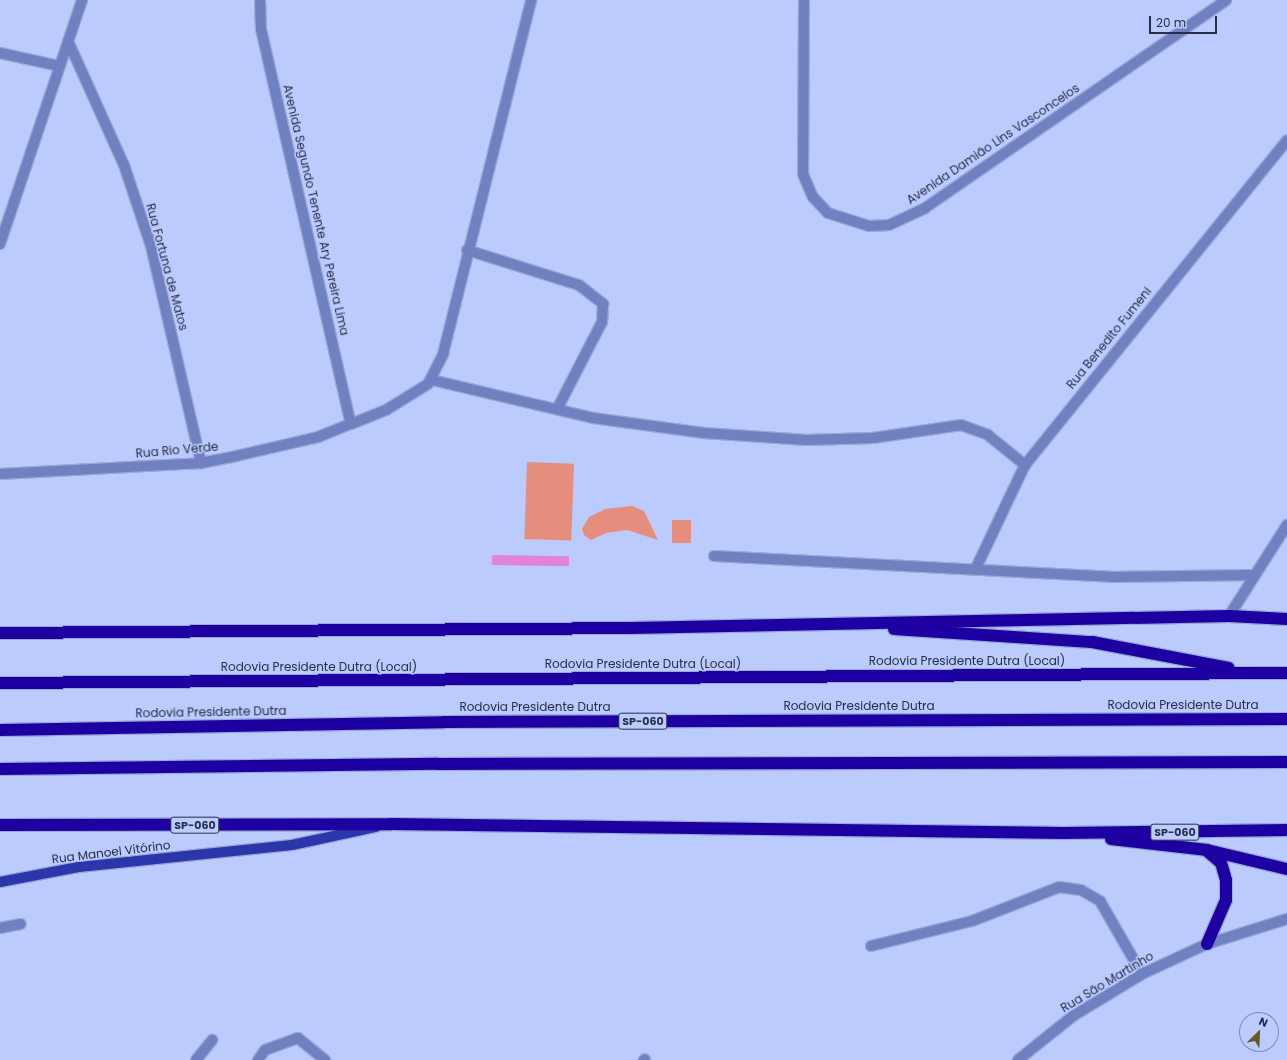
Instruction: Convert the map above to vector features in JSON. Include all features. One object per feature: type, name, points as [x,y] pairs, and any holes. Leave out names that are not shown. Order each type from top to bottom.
[{"type":"highway","points":[[0,633],[1229,616],[1287,619]]},
{"type":"highway","points":[[807,623],[1092,642],[1255,673]]},
{"type":"highway","name":"Rodovia Presidente Dutra (Local)","points":[[0,683],[1287,673]]},
{"type":"highway","name":"Rodovia Presidente Dutra","points":[[0,730],[444,722],[1287,719]]},
{"type":"highway","points":[[0,770],[446,764],[1287,762]]},
{"type":"highway","name":"SP-060","points":[[0,826],[391,824],[1064,833],[1287,830]]},
{"type":"highway","points":[[1064,833],[1207,850],[1287,869]]},
{"type":"highway","points":[[1207,850],[1221,863],[1226,880],[1226,900],[1207,944]]},
{"type":"main road","name":"Rua Manoel Vitórino","points":[[0,882],[79,867],[292,845],[391,824]]},
{"type":"street","points":[[0,244],[82,0]]},
{"type":"street","name":"Avenida Segundo Tenente Ary Pereira Lima","points":[[260,0],[261,30],[351,424]]},
{"type":"street","points":[[531,0],[467,250],[443,354],[432,380],[556,409],[704,433],[807,440],[873,438],[961,425],[988,435],[1025,465]]},
{"type":"street","name":"Avenida Damião Lins Vasconcelos","points":[[804,0],[803,174],[812,197],[828,213],[869,226],[889,226],[925,208],[1226,0]]},
{"type":"street","name":"Rua Fortuna de Matos","points":[[68,41],[124,165],[151,246],[201,463]]},
{"type":"street","points":[[0,53],[59,66]]},
{"type":"street","name":"Rua Benedito Fumeni","points":[[976,568],[1025,465],[1287,140]]},
{"type":"street","points":[[467,250],[579,285],[603,304],[602,322],[556,409]]},
{"type":"street","name":"Rua Rio Verde","points":[[0,474],[201,463],[318,437],[386,410],[432,380]]},
{"type":"street","points":[[1229,616],[1287,525]]},
{"type":"street","points":[[714,556],[874,567],[976,568],[1110,577],[1254,575]]},
{"type":"street","points":[[871,946],[972,921],[1059,887],[1081,890],[1100,900],[1142,974]]},
{"type":"street","name":"Rua São Martinho","points":[[1018,1060],[1073,1016],[1142,974],[1207,944],[1287,919]]},
{"type":"street","points":[[0,928],[21,924]]},
{"type":"street","points":[[258,1060],[265,1050],[298,1038],[325,1060]]},
{"type":"street","points":[[196,1060],[212,1040]]},
{"type":"shaded area","points":[[527,462],[574,464],[571,541],[524,539]]},
{"type":"shaded area","points":[[632,506],[644,511],[658,540],[627,530],[606,533],[591,540],[584,535],[582,529],[589,517],[605,509]]},
{"type":"shaded area","points":[[672,520],[691,520],[691,543],[672,543]]},
{"type":"building","points":[[492,555],[569,556],[569,566],[492,565]]}]
